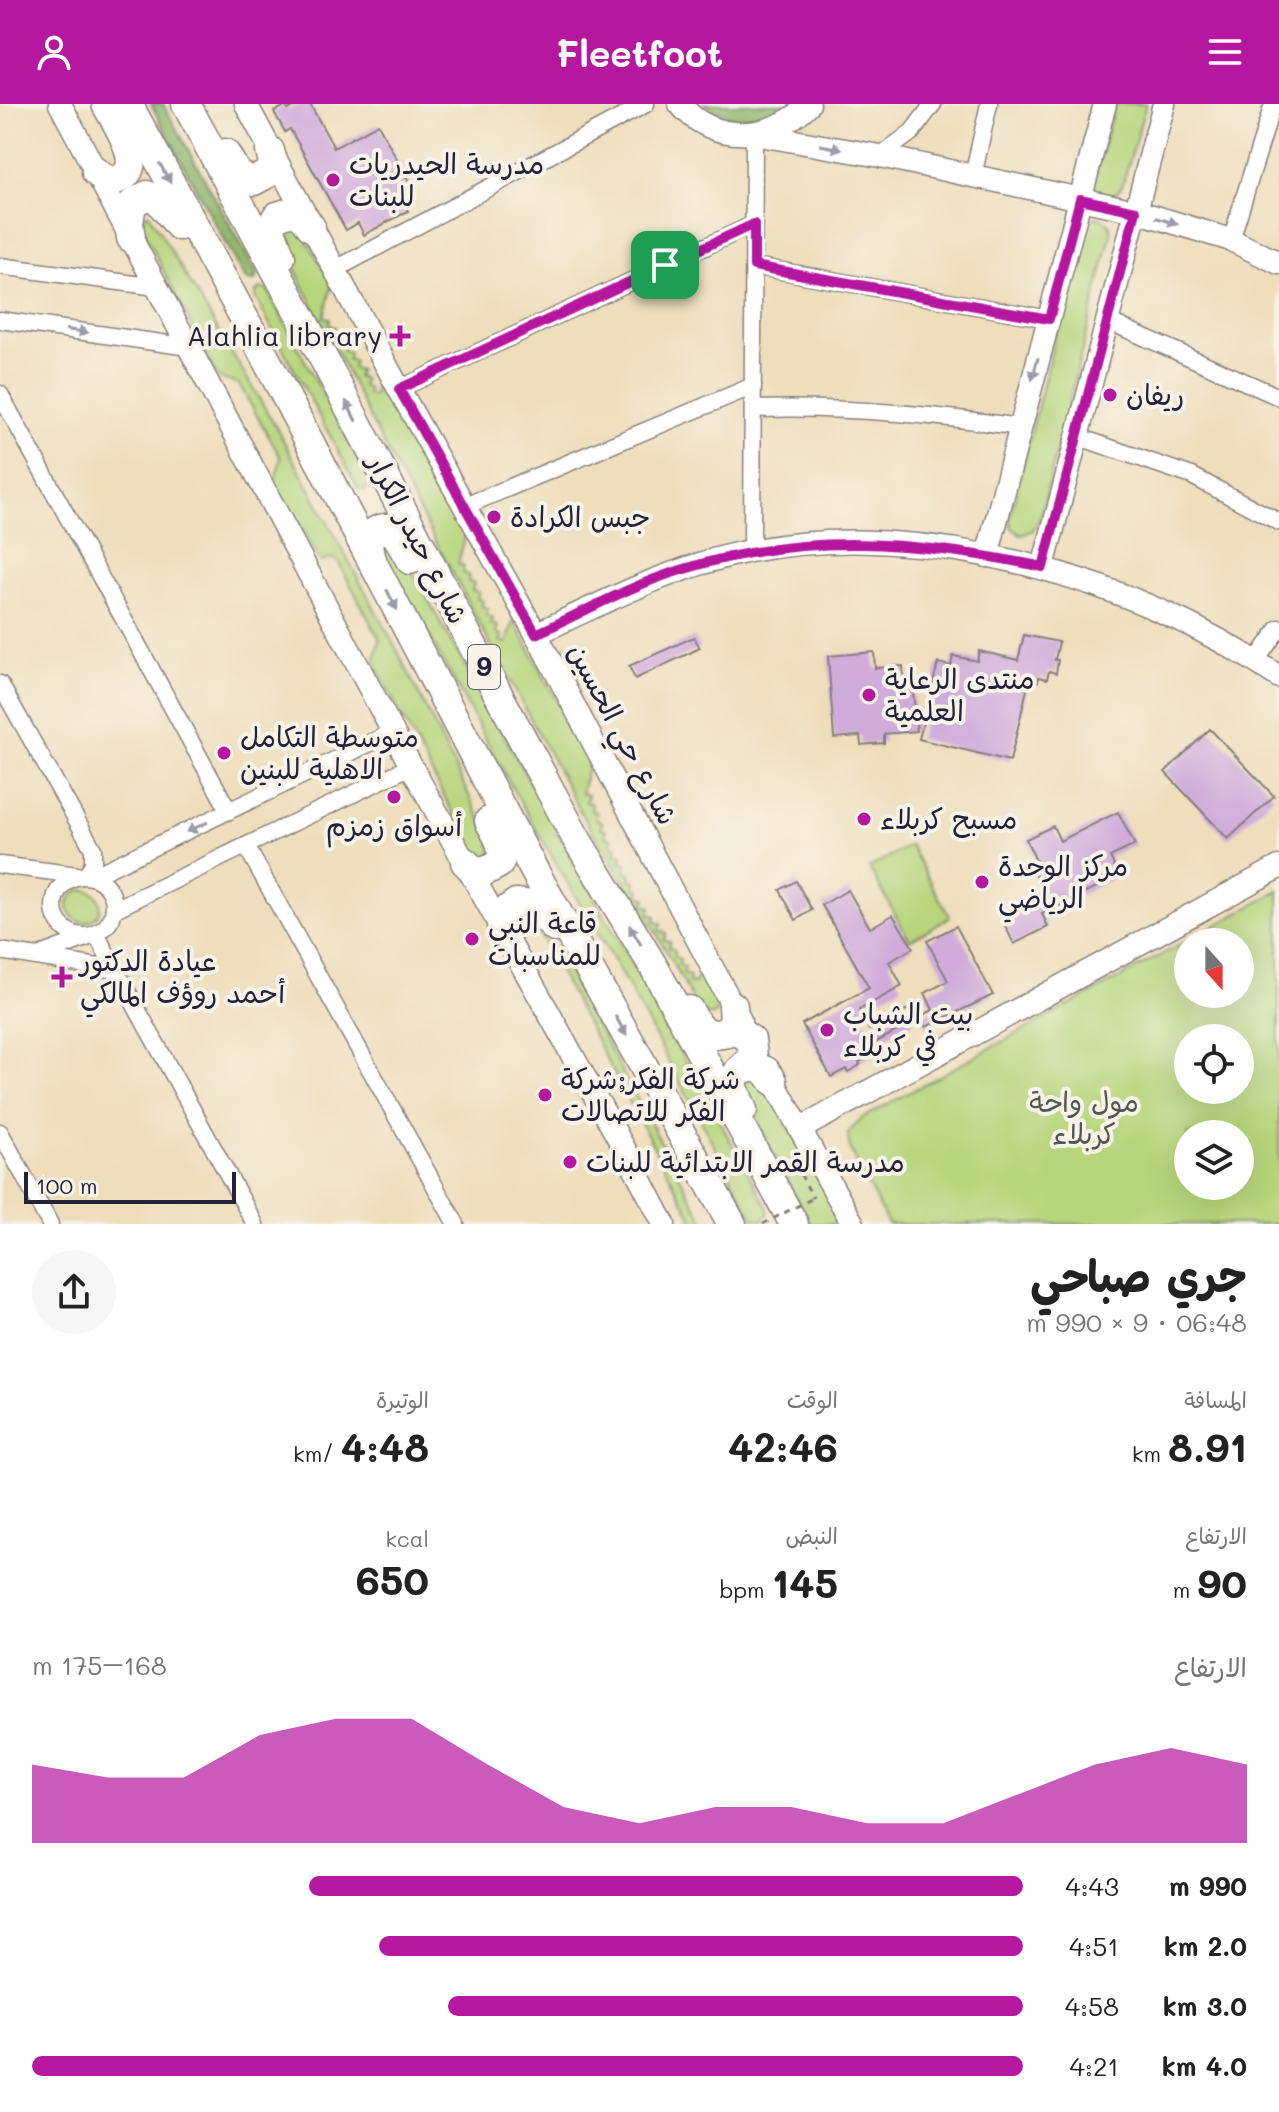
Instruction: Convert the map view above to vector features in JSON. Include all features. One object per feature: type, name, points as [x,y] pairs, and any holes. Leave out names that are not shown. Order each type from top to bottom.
[{"type":"highway","points":[[106,104],[130,151],[130,170],[114,189]]},
{"type":"highway","name":"شارع حيدر الكرار","points":[[128,104],[372,559],[447,709],[732,1224]]},
{"type":"highway","points":[[188,107],[212,135],[238,175],[248,180],[276,176],[289,186],[291,202],[271,224],[271,234],[320,334],[328,367]]},
{"type":"highway","name":"شارع حيدر الكرار","points":[[188,107],[496,690],[576,838],[655,969],[784,1216]]},
{"type":"highway","points":[[260,179],[271,168],[270,151]]},
{"type":"highway","points":[[114,189],[129,217],[131,238]]},
{"type":"highway","points":[[114,189],[151,195],[183,231],[210,254]]},
{"type":"highway","points":[[281,213],[299,213],[311,227]]},
{"type":"highway","points":[[255,338],[298,395],[360,505],[377,504],[384,496],[378,464]]},
{"type":"highway","points":[[372,559],[368,548],[370,536],[380,529],[392,531],[465,658],[496,690]]},
{"type":"highway","points":[[447,709],[456,753],[502,846],[502,859],[483,880],[484,896],[496,906],[525,902],[537,907],[584,961]]},
{"type":"highway","points":[[465,862],[479,872],[495,868]]},
{"type":"highway","points":[[506,937],[501,920],[511,905]]},
{"type":"highway","points":[[655,969],[675,988],[700,1029],[710,1035],[738,1031],[751,1040],[753,1056],[733,1078],[733,1088],[776,1169],[784,1216]]},
{"type":"highway","points":[[722,1034],[734,1022],[733,1006]]},
{"type":"highway","points":[[743,1067],[762,1068],[773,1081]]},
{"type":"highway","points":[[649,1078],[697,1138],[748,1224]]},
{"type":"street","points":[[60,104],[114,189]]},
{"type":"street","points":[[336,269],[646,104]]},
{"type":"street","points":[[680,104],[706,125],[729,133],[754,134],[880,156],[1136,211],[1231,240],[1279,263]]},
{"type":"street","points":[[754,134],[777,128],[798,116],[809,104]]},
{"type":"street","points":[[880,156],[912,132],[933,104]]},
{"type":"street","points":[[973,176],[989,104]]},
{"type":"street","points":[[987,556],[1105,104]]},
{"type":"street","points":[[1043,567],[1164,104]]},
{"type":"street","points":[[1231,240],[1273,104]]},
{"type":"street","name":"شارع حي الحسين","points":[[249,105],[311,227],[536,634],[773,1081],[853,1224]]},
{"type":"street","points":[[752,551],[754,134]]},
{"type":"street","points":[[399,389],[754,224]]},
{"type":"street","points":[[131,238],[411,766],[664,1224]]},
{"type":"street","points":[[0,266],[157,287]]},
{"type":"street","points":[[754,266],[1049,319]]},
{"type":"street","points":[[0,320],[189,347]]},
{"type":"street","points":[[1108,321],[1279,397]]},
{"type":"street","points":[[465,506],[753,386]]},
{"type":"street","points":[[0,394],[229,811]]},
{"type":"street","points":[[753,409],[870,409],[1020,427]]},
{"type":"street","points":[[1076,436],[1192,476],[1279,522]]},
{"type":"street","points":[[536,634],[678,571],[752,551],[853,543],[912,545],[1043,567],[1163,609],[1279,677]]},
{"type":"street","points":[[1256,661],[1279,628]]},
{"type":"street","points":[[0,684],[93,849],[95,856],[87,876]]},
{"type":"street","points":[[94,934],[74,935],[59,924],[53,906],[65,881],[87,876],[393,732]]},
{"type":"street","points":[[115,909],[411,766]]},
{"type":"street","points":[[246,846],[456,1224]]},
{"type":"street","points":[[0,865],[87,876],[107,885],[114,900],[115,909],[108,924],[94,934],[34,957]]},
{"type":"street","points":[[800,1129],[1279,867]]},
{"type":"street","points":[[94,934],[255,1224]]},
{"type":"street","points":[[0,951],[116,970]]},
{"type":"street","points":[[0,1132],[50,1224]]},
{"type":"path","points":[[763,1224],[813,1198],[792,1158]]},
{"type":"green space","points":[[151,104],[163,104],[257,273],[255,281],[247,281],[239,269]]},
{"type":"green space","points":[[703,104],[796,104],[771,118],[750,121]]},
{"type":"green space","points":[[1115,104],[1146,104],[1121,187],[1114,194],[1099,193],[1093,183]]},
{"type":"green space","points":[[149,214],[276,427],[395,646],[490,838],[491,854],[480,858],[475,855],[374,663],[380,640],[338,561],[331,558],[321,562],[274,484],[281,458],[239,384],[218,378],[139,222]]},
{"type":"green space","points":[[1096,217],[1108,223],[1111,235],[1039,521],[1032,531],[1021,535],[1011,527],[1010,517],[1082,229]]},
{"type":"green space","points":[[291,225],[301,229],[332,285],[324,317],[330,318],[329,325],[335,327],[333,334],[340,336],[338,342],[345,344],[343,351],[349,353],[348,360],[354,361],[352,368],[359,370],[357,377],[364,379],[362,386],[368,388],[367,395],[373,396],[377,382],[387,384],[466,533],[458,564],[464,566],[463,573],[469,575],[468,582],[474,583],[472,590],[479,592],[477,599],[483,601],[482,607],[488,609],[486,616],[493,618],[491,624],[498,626],[496,633],[502,635],[501,642],[507,643],[514,620],[589,762],[581,793],[588,795],[586,802],[592,804],[591,811],[597,812],[596,819],[602,821],[601,828],[607,830],[605,836],[612,838],[611,845],[617,847],[615,854],[622,855],[620,862],[627,864],[625,871],[631,873],[630,880],[636,881],[635,888],[641,890],[640,896],[646,898],[644,905],[651,907],[649,914],[656,916],[654,922],[661,924],[659,931],[666,933],[664,940],[670,941],[669,948],[675,950],[674,957],[680,959],[679,965],[685,967],[683,974],[690,976],[689,983],[695,984],[701,961],[718,995],[720,1008],[714,1015],[704,1015],[696,1006],[658,936],[581,813],[380,438],[280,239],[286,227]]},
{"type":"green space","points":[[261,288],[267,290],[358,460],[369,482],[366,490],[358,488],[255,297]]},
{"type":"green space","points":[[384,537],[396,543],[768,1208],[768,1214],[762,1220],[753,1218],[628,986],[518,798],[384,553]]},
{"type":"green space","points":[[910,845],[950,917],[910,940],[869,868]]},
{"type":"green space","points":[[84,890],[95,895],[100,906],[95,917],[84,922],[73,917],[68,906],[73,895]]},
{"type":"green space","name":"مول واحة كربلاء","points":[[1279,891],[1279,1224],[888,1224],[850,1149],[848,1133],[862,1118],[1174,948],[1174,1008],[1254,1008],[1254,928],[1211,928]]},
{"type":"green space","points":[[536,915],[706,1224],[692,1224],[693,1219],[534,925],[527,926],[521,937],[516,924]]},
{"type":"green space","points":[[761,1076],[843,1224],[810,1224],[743,1093],[743,1082]]},
{"type":"building","points":[[310,104],[334,148],[378,124],[415,193],[402,200],[408,211],[364,235],[358,223],[346,230],[290,129],[285,132],[274,112]]},
{"type":"building","points":[[1024,635],[1059,642],[1055,660],[1058,660],[1056,673],[1049,671],[1047,679],[1039,677],[1038,682],[1029,681],[1010,761],[919,739],[938,663],[951,666],[953,656],[977,661],[979,651],[1018,660]]},
{"type":"building","points":[[694,637],[700,648],[635,679],[629,666]]},
{"type":"building","points":[[874,652],[875,668],[903,666],[904,682],[912,681],[917,731],[884,734],[884,743],[861,745],[860,736],[834,738],[828,656]]},
{"type":"building","points":[[1210,729],[1274,796],[1228,839],[1165,772]]},
{"type":"building","points":[[1118,812],[1135,845],[1110,857],[1119,876],[1042,914],[1048,927],[1014,944],[1000,916],[1045,894],[1030,864],[1036,861],[1026,839],[1053,826],[1060,841]]},
{"type":"building","points":[[796,881],[812,910],[796,920],[780,890]]},
{"type":"building","points":[[848,890],[870,928],[893,915],[913,948],[889,962],[902,986],[859,1010],[869,1030],[908,1009],[914,1022],[876,1042],[881,1051],[859,1062],[860,1065],[831,1077],[802,1024],[869,988],[822,905]]},
{"type":"building","points":[[956,926],[993,995],[926,1027],[921,1016],[933,1010],[925,993],[948,981],[927,941]]},
{"type":"place","name":"مدرسة الحيدريات للبنات","points":[[333,180]]},
{"type":"place","name":"Alahlia library","points":[[400,336]]},
{"type":"place","name":"ريفان","points":[[1110,395]]},
{"type":"place","name":"جبس الكرادة","points":[[494,517]]},
{"type":"place","name":"منتدى الرعاية العلمية","points":[[869,695]]},
{"type":"place","name":"متوسطة التكامل الاهلية للبنين","points":[[224,753]]},
{"type":"place","name":"أسواق زمزم","points":[[394,797]]},
{"type":"place","name":"مسبح كربلاء","points":[[864,819]]},
{"type":"place","name":"مركز الوحدة الرياضي","points":[[982,882]]},
{"type":"place","name":"قاعة النبي للمناسبات","points":[[472,939]]},
{"type":"place","name":"عيادة الدكتور أحمد روؤف المالكي","points":[[62,977]]},
{"type":"place","name":"بيت الشباب في كربلاء","points":[[827,1030]]},
{"type":"place","name":"شركة الفكر;شركة الفكر للاتصالات","points":[[545,1095]]},
{"type":"place","name":"مدرسة القمر الابتدائية للبنات","points":[[570,1162]]},
{"type":"route","points":[[1080,199],[1136,211],[1043,567],[912,545],[853,543],[752,551],[678,571],[536,634],[399,389],[665,265],[754,224],[754,266],[1049,319],[1080,199]]}]
